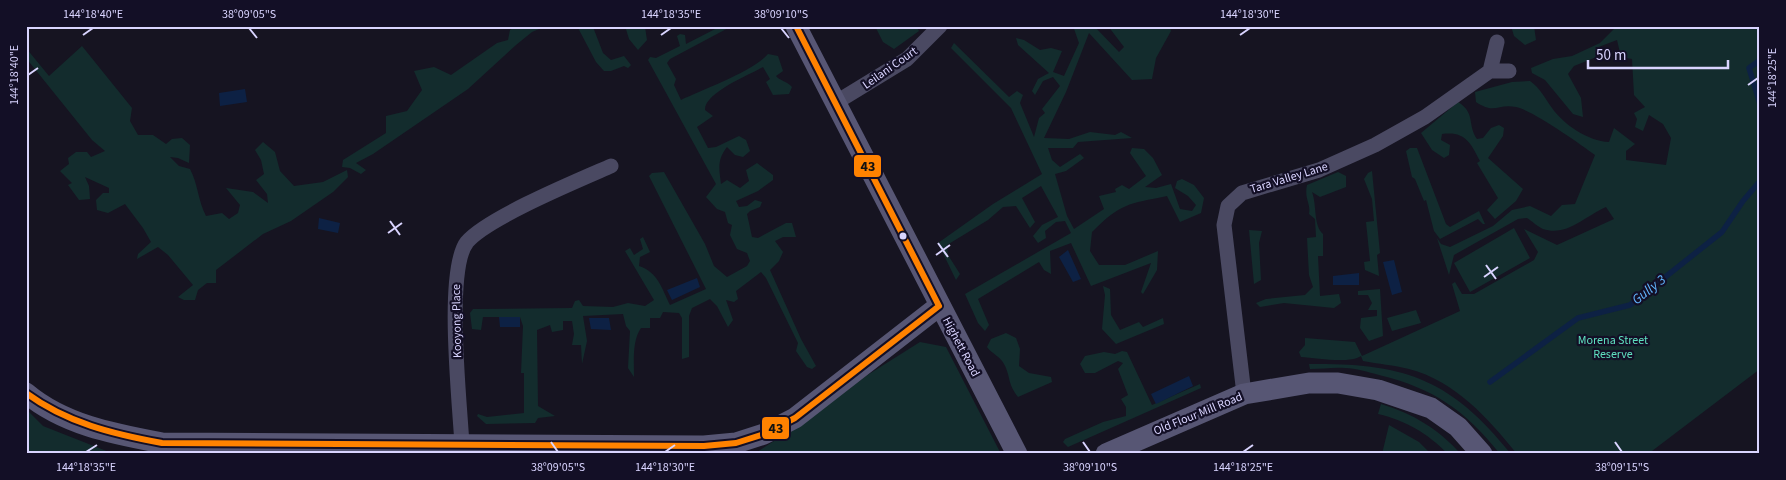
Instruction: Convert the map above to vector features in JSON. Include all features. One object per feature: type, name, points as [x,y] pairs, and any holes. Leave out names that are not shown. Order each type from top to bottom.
[{"type":"street","name":"Highett Road","points":[[796,26],[1017,454]]},
{"type":"street","name":"Leilani Court","points":[[835,103],[907,59],[940,26]]},
{"type":"street","points":[[1497,42],[1490,71],[1509,71]]},
{"type":"street","name":"Tara Valley Lane","points":[[1244,394],[1224,225],[1225,214],[1230,204],[1244,192],[1319,170],[1388,139],[1432,112],[1490,71]]},
{"type":"street","name":"Kooyong Place","points":[[462,445],[454,294],[456,275],[467,242],[491,224],[611,166]]},
{"type":"street","points":[[26,393],[41,406],[63,418],[122,436],[162,443],[704,446],[742,441],[764,434],[795,418],[939,306]]},
{"type":"street","name":"Old Flour Mill Road","points":[[1106,454],[1244,394],[1309,383],[1338,383],[1378,390],[1431,408],[1458,428],[1482,454]]},
{"type":"green space","points":[[517,26],[546,26],[532,32],[468,89],[373,154],[356,163],[366,170],[361,174],[350,168],[342,167],[343,160],[386,133],[386,116],[407,111],[422,90],[414,71],[434,67],[451,75],[497,43],[508,40],[510,30]]},
{"type":"green space","points":[[577,26],[602,26],[593,27],[603,53],[611,60],[624,56],[631,65],[628,68],[624,66],[611,71],[604,71],[596,62]]},
{"type":"green space","points":[[625,26],[645,27],[647,40],[638,50],[629,39]]},
{"type":"green space","points":[[721,26],[732,26],[670,59],[667,63],[676,79],[674,85],[681,100],[740,73],[768,54],[778,56],[783,71],[776,76],[792,87],[789,94],[773,95],[766,82],[770,79],[763,67],[728,85],[712,97],[705,110],[713,116],[697,127],[708,148],[716,147],[739,136],[746,140],[750,151],[743,157],[735,155],[727,147],[724,152],[720,164],[721,184],[727,180],[740,188],[749,181],[746,170],[757,163],[773,175],[773,180],[758,191],[736,201],[739,207],[747,206],[755,200],[762,202],[760,207],[747,214],[752,237],[758,238],[786,223],[792,223],[796,237],[783,237],[775,241],[783,252],[779,261],[770,270],[801,339],[816,366],[812,369],[807,367],[796,351],[798,343],[766,278],[761,272],[736,291],[738,299],[734,302],[726,300],[733,320],[728,327],[717,306],[710,299],[692,308],[689,316],[689,357],[682,359],[682,318],[679,313],[663,312],[660,318],[650,318],[650,328],[641,328],[636,339],[634,377],[628,368],[630,331],[626,326],[623,314],[583,316],[587,341],[582,364],[581,345],[572,345],[574,334],[572,321],[563,321],[563,330],[552,332],[550,325],[537,330],[538,406],[555,416],[538,418],[535,423],[486,424],[477,416],[478,414],[487,417],[524,413],[524,373],[521,373],[523,326],[520,317],[483,317],[481,330],[472,329],[470,313],[473,309],[572,308],[575,301],[579,300],[583,306],[613,307],[628,303],[645,306],[654,300],[625,251],[630,248],[634,255],[643,249],[640,239],[643,237],[650,252],[640,257],[639,266],[651,272],[655,277],[670,305],[706,289],[649,176],[652,173],[664,172],[705,244],[714,266],[727,277],[747,266],[750,261],[747,253],[737,249],[730,235],[732,225],[728,223],[725,212],[717,209],[706,197],[716,184],[648,60],[650,57],[656,58],[680,46],[677,36],[680,34],[685,35],[686,44]]},
{"type":"green space","points":[[875,26],[916,26],[919,31],[894,49],[883,42]]},
{"type":"green space","points":[[1073,26],[1094,26],[1119,52],[1124,47],[1108,26],[1169,26],[1171,31],[1156,58],[1152,79],[1132,80],[1089,33],[1066,92],[1044,138],[1069,139],[1090,132],[1115,135],[1121,132],[1132,138],[1078,142],[1073,148],[1048,148],[1052,160],[1060,167],[1080,154],[1084,158],[1066,171],[1055,174],[1067,216],[1074,229],[1104,209],[1099,196],[1116,192],[1115,189],[1122,185],[1129,189],[1146,176],[1130,153],[1132,148],[1144,149],[1153,158],[1162,175],[1145,187],[1156,188],[1171,184],[1180,209],[1192,211],[1196,205],[1188,196],[1175,188],[1177,181],[1182,179],[1194,185],[1204,198],[1201,213],[1180,222],[1167,196],[1126,206],[1110,215],[1092,232],[1090,251],[1099,265],[1125,265],[1158,251],[1157,270],[1143,294],[1141,292],[1151,263],[1091,286],[1071,243],[1050,251],[1051,274],[1044,270],[1039,262],[978,299],[989,325],[985,331],[978,323],[965,294],[1071,233],[1065,221],[1056,222],[1045,231],[1046,238],[1038,243],[1033,236],[1042,225],[1058,217],[1041,186],[1022,198],[1035,222],[1030,228],[1016,206],[1003,207],[988,220],[947,245],[948,255],[960,274],[956,280],[938,243],[993,204],[1042,174],[1011,108],[951,48],[954,43],[1009,97],[1017,91],[1023,95],[1020,103],[1034,137],[1039,118],[1045,113],[1042,109],[1060,86],[1053,77],[1043,81],[1035,95],[1032,91],[1038,79],[1049,73],[1018,45],[1016,38],[1024,40],[1040,50],[1051,48],[1062,51],[1053,72],[1064,76],[1079,43]]},
{"type":"green space","points":[[1511,26],[1534,26],[1536,40],[1525,45],[1514,36]]},
{"type":"green space","name":"Morena Street Reserve","points":[[1617,26],[1760,26],[1760,369],[1648,454],[1517,454],[1469,402],[1441,382],[1426,375],[1409,369],[1363,361],[1361,356],[1349,360],[1301,357],[1299,352],[1305,345],[1305,338],[1355,342],[1362,356],[1460,311],[1452,284],[1455,282],[1462,294],[1474,294],[1534,260],[1538,252],[1524,229],[1557,245],[1614,219],[1606,207],[1568,228],[1552,231],[1539,227],[1527,218],[1518,219],[1454,255],[1449,275],[1437,238],[1441,244],[1450,247],[1493,226],[1512,210],[1530,206],[1551,216],[1562,205],[1575,204],[1595,155],[1556,128],[1523,109],[1510,106],[1488,108],[1482,106],[1476,102],[1475,92],[1512,82],[1530,81],[1540,90],[1557,114],[1577,131],[1593,139],[1609,142],[1614,128],[1635,144],[1626,151],[1626,160],[1666,165],[1671,138],[1663,124],[1649,115],[1643,131],[1635,127],[1637,119],[1634,113],[1645,107],[1634,95],[1632,59],[1621,57],[1617,40],[1596,48],[1599,56],[1574,66],[1568,74],[1581,98],[1583,117],[1573,114],[1545,80],[1532,73],[1531,68],[1553,59],[1572,56],[1600,43]]},
{"type":"green space","points":[[82,46],[132,108],[130,121],[138,135],[153,135],[166,144],[172,139],[182,138],[190,145],[189,163],[170,157],[179,166],[190,169],[206,216],[222,213],[229,219],[238,213],[240,205],[226,188],[253,192],[268,203],[267,194],[256,180],[264,174],[261,160],[255,150],[263,142],[275,152],[280,171],[294,186],[323,182],[347,170],[348,177],[333,192],[291,221],[263,234],[216,270],[216,283],[207,283],[198,290],[195,300],[184,300],[178,297],[193,285],[168,255],[158,247],[137,259],[138,254],[151,242],[125,204],[108,213],[97,210],[96,200],[103,193],[109,193],[109,188],[85,177],[89,186],[90,199],[79,200],[68,185],[72,183],[60,171],[69,164],[68,158],[76,152],[87,152],[91,157],[105,151],[92,140],[26,58],[26,48],[49,76]]},
{"type":"green space","points":[[1458,102],[1467,110],[1477,139],[1483,138],[1491,128],[1499,125],[1504,128],[1503,136],[1488,158],[1523,189],[1516,201],[1495,219],[1487,210],[1498,198],[1477,163],[1480,161],[1470,143],[1456,134],[1442,134],[1441,140],[1450,145],[1449,155],[1444,158],[1432,150],[1421,133]]},
{"type":"green space","points":[[1410,148],[1417,148],[1446,224],[1450,227],[1479,211],[1485,224],[1478,219],[1440,239],[1434,231],[1426,200],[1424,201],[1415,179],[1412,177],[1406,151]]},
{"type":"green space","points":[[1372,171],[1380,253],[1377,255],[1379,276],[1365,270],[1364,262],[1370,261],[1366,222],[1374,221],[1372,199],[1364,179]]},
{"type":"green space","points":[[1338,172],[1346,176],[1346,187],[1320,197],[1312,192],[1316,220],[1323,234],[1323,256],[1318,256],[1320,296],[1339,294],[1341,303],[1334,308],[1284,303],[1260,307],[1256,303],[1266,299],[1305,295],[1313,287],[1309,275],[1307,238],[1316,237],[1315,219],[1309,214],[1306,194],[1307,185]]},
{"type":"green space","points":[[1514,228],[1530,258],[1470,292],[1454,263]]},
{"type":"green space","points":[[1249,230],[1262,231],[1259,243],[1261,280],[1254,284]]},
{"type":"green space","points":[[1103,286],[1110,289],[1111,315],[1120,330],[1139,322],[1143,327],[1163,318],[1164,324],[1116,344],[1102,329],[1105,295]]},
{"type":"green space","points":[[1380,289],[1383,336],[1369,341],[1360,328],[1361,318],[1377,316],[1377,310],[1368,310],[1372,303],[1368,295],[1358,295],[1358,291]]},
{"type":"green space","points":[[1416,310],[1421,323],[1392,331],[1387,318]]},
{"type":"green space","points":[[1006,333],[1016,338],[1020,349],[1019,366],[1029,373],[1051,377],[1052,382],[1018,397],[1012,388],[1002,361],[987,347],[991,339]]},
{"type":"green space","points":[[920,342],[946,347],[1001,454],[754,454],[819,412],[866,376]]},
{"type":"green space","points":[[1122,351],[1127,352],[1152,405],[1200,384],[1201,388],[1068,447],[1063,442],[1065,439],[1103,422],[1126,416],[1126,407],[1121,399],[1128,395],[1118,369],[1123,363],[1118,361],[1095,373],[1085,373],[1080,364],[1085,356],[1104,352],[1115,354]]},
{"type":"green space","points":[[1309,364],[1342,364],[1372,367],[1399,372],[1423,380],[1445,392],[1467,408],[1489,428],[1511,454],[1500,454],[1461,413],[1432,394],[1398,380],[1358,369],[1310,369]]},
{"type":"green space","points":[[1381,404],[1425,423],[1461,454],[1448,454],[1416,429],[1398,420],[1378,414]]},
{"type":"green space","points":[[26,409],[43,426],[114,454],[26,454]]},
{"type":"green space","points":[[1389,425],[1419,442],[1431,454],[1382,454]]},
{"type":"water","points":[[245,89],[247,102],[220,106],[219,93]]},
{"type":"water","points":[[319,218],[340,223],[338,233],[318,229]]},
{"type":"water","points":[[1068,250],[1081,279],[1073,282],[1059,257]]},
{"type":"water","points":[[1394,260],[1402,292],[1392,295],[1383,262]]},
{"type":"water","points":[[1359,273],[1359,285],[1333,285],[1333,276]]},
{"type":"water","points":[[697,278],[700,287],[672,300],[667,290]]},
{"type":"water","points":[[499,317],[520,317],[520,327],[500,327]]},
{"type":"water","points":[[589,318],[609,318],[611,330],[591,329]]},
{"type":"water","points":[[1189,376],[1193,386],[1156,404],[1151,394]]},
{"type":"waterway","points":[[1760,60],[1749,68],[1760,104]]},
{"type":"waterway","name":"Gully 3","points":[[1490,382],[1578,318],[1630,305],[1722,232],[1743,201],[1760,181]]},
{"type":"transit line","name":"43","points":[[796,26],[939,306]]},
{"type":"transit line","name":"43","points":[[26,393],[74,420],[126,436],[162,443],[704,446],[736,443],[764,434],[795,418],[939,306]]}]
